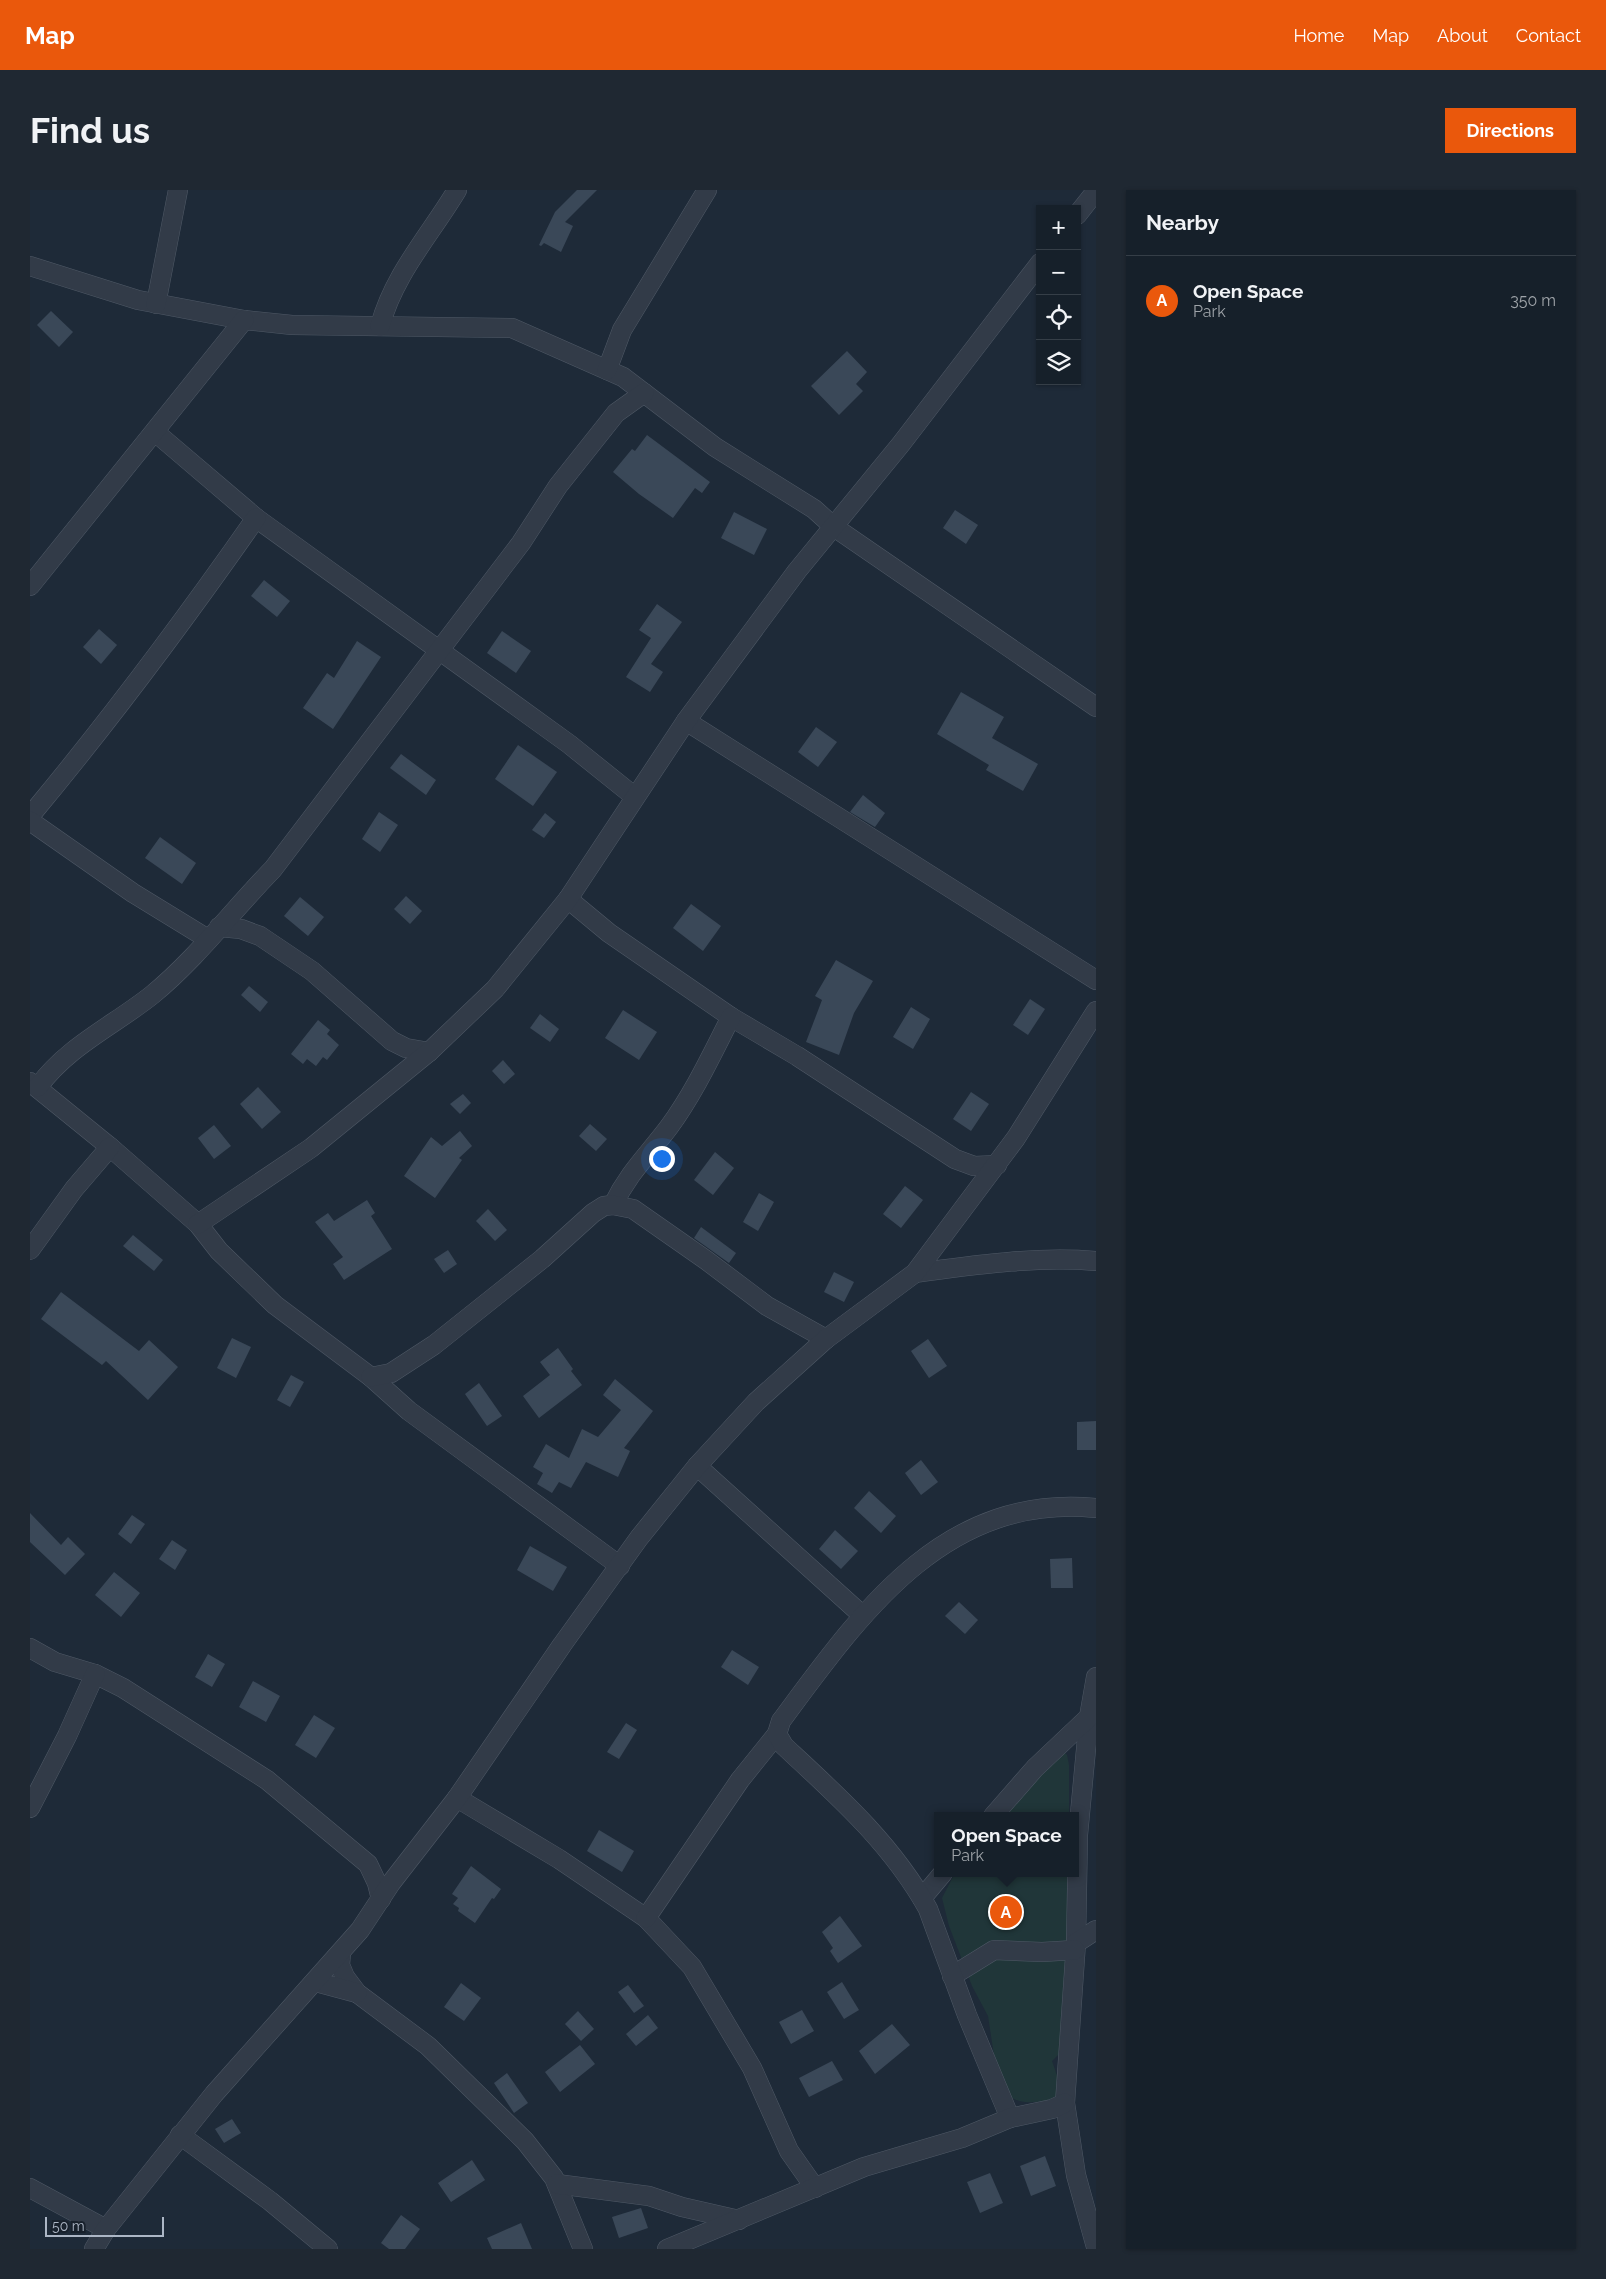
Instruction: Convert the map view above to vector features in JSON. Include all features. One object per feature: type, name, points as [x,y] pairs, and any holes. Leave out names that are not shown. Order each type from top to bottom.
[{"type":"street","points":[[156,304],[178,190]]},
{"type":"street","points":[[380,326],[396,284],[421,242],[442,215],[456,190]]},
{"type":"street","points":[[1081,210],[1096,191]]},
{"type":"street","points":[[608,370],[622,330],[703,193]]},
{"type":"street","points":[[198,1224],[311,1148],[429,1052],[495,989],[568,899],[686,721],[796,571],[901,444],[1036,268]]},
{"type":"street","points":[[32,269],[156,304],[244,320],[292,326],[512,328],[623,377],[715,447],[814,509],[834,527],[1096,708]]},
{"type":"street","points":[[30,586],[244,320]]},
{"type":"street","points":[[620,1566],[408,1411],[371,1377],[275,1304],[219,1251],[198,1224],[34,1084],[93,1035],[151,996],[183,967],[274,869],[521,543],[558,486],[616,413],[644,393]]},
{"type":"street","points":[[155,432],[256,518],[568,744],[635,797]]},
{"type":"street","points":[[30,816],[95,739],[256,518]]},
{"type":"street","points":[[686,721],[1096,980]]},
{"type":"street","points":[[30,822],[133,893],[213,933],[241,928],[260,936],[312,971],[392,1041],[406,1048],[429,1052]]},
{"type":"street","points":[[568,899],[609,933],[731,1017],[797,1056],[955,1160],[974,1166],[997,1165]]},
{"type":"street","points":[[94,2249],[106,2229],[214,2094],[316,1982],[360,1930],[399,1873],[457,1798],[557,1652],[639,1538],[697,1466],[756,1402],[826,1339],[915,1273],[997,1165],[1030,1117],[1096,1011]]},
{"type":"street","points":[[613,1205],[629,1175],[669,1127],[694,1087],[731,1017]]},
{"type":"street","points":[[30,1250],[74,1189],[110,1147]]},
{"type":"street","points":[[371,1377],[391,1373],[434,1345],[542,1259],[593,1212],[604,1206],[613,1205],[634,1210],[706,1260],[767,1306],[826,1339]]},
{"type":"street","points":[[915,1273],[987,1263],[1047,1259],[1096,1261]]},
{"type":"street","points":[[697,1466],[862,1615]]},
{"type":"street","points":[[646,1918],[740,1780],[777,1734],[781,1721],[862,1615],[891,1585],[926,1556],[1002,1516],[1028,1509],[1067,1505],[1096,1508]]},
{"type":"street","points":[[30,1648],[55,1662],[95,1674],[123,1688],[266,1780],[368,1864],[383,1872],[399,1873]]},
{"type":"street","points":[[30,1808],[67,1736],[95,1674]]},
{"type":"street","points":[[1079,1824],[1089,1717],[1096,1677]]},
{"type":"street","points":[[996,1812],[1034,1768],[1089,1717]]},
{"type":"street","points":[[777,1734],[784,1746],[869,1826],[922,1898],[1010,2118]]},
{"type":"street","points":[[457,1798],[559,1860],[646,1918],[692,1967],[752,2068],[790,2151],[814,2188]]},
{"type":"street","points":[[368,1864],[377,1883],[381,1899]]},
{"type":"street","points":[[922,1898],[940,1877]]},
{"type":"street","points":[[1077,1877],[1076,1946],[1064,2103],[1076,2175],[1096,2247]]},
{"type":"street","points":[[952,1976],[994,1950],[1042,1952],[1076,1946],[1096,1930]]},
{"type":"street","points":[[341,1953],[340,1965],[345,1977],[358,1993],[413,2034],[525,2141],[557,2184],[582,2249]]},
{"type":"street","points":[[316,1982],[358,1993]]},
{"type":"street","points":[[667,2249],[864,2167],[962,2138],[1010,2118],[1052,2109],[1064,2103]]},
{"type":"street","points":[[180,2135],[278,2206],[328,2249]]},
{"type":"street","points":[[557,2184],[625,2192],[739,2220]]},
{"type":"street","points":[[30,2188],[106,2229]]},
{"type":"green space","points":[[1059,1747],[1067,1755],[1069,1765],[1069,1812],[999,1812]]},
{"type":"green space","points":[[953,1877],[1067,1877],[1070,2043],[1052,2061],[1059,2081],[1056,2099],[1033,2102],[1019,2101],[999,2088],[988,2016],[972,1986],[949,1926],[942,1898]]},
{"type":"building","points":[[577,190],[597,190],[565,222],[573,226],[561,252],[544,243],[541,246],[539,245],[555,212]]},
{"type":"building","points":[[51,311],[73,332],[59,347],[37,325]]},
{"type":"building","points":[[847,351],[867,372],[856,384],[863,391],[839,415],[811,386]]},
{"type":"building","points":[[647,435],[710,482],[702,493],[695,488],[673,518],[639,494],[613,472],[632,449],[635,451]]},
{"type":"building","points":[[955,510],[978,525],[966,544],[943,528]]},
{"type":"building","points":[[734,512],[767,529],[754,555],[721,538]]},
{"type":"building","points":[[264,580],[290,601],[277,617],[251,596]]},
{"type":"building","points":[[657,604],[682,622],[651,664],[663,672],[650,692],[626,677],[651,638],[639,630]]},
{"type":"building","points":[[99,629],[117,645],[101,664],[83,647]]},
{"type":"building","points":[[502,631],[531,651],[516,673],[487,653]]},
{"type":"building","points":[[357,641],[381,657],[333,729],[303,708],[327,673],[334,678]]},
{"type":"building","points":[[961,692],[1004,717],[992,738],[1038,764],[1023,791],[986,770],[989,765],[937,734]]},
{"type":"building","points":[[816,727],[837,742],[818,767],[798,752]]},
{"type":"building","points":[[518,745],[557,772],[533,806],[495,779]]},
{"type":"building","points":[[401,754],[436,780],[426,795],[390,768]]},
{"type":"building","points":[[863,795],[885,813],[875,827],[850,812]]},
{"type":"building","points":[[379,812],[398,825],[380,852],[362,839]]},
{"type":"building","points":[[545,813],[556,822],[544,838],[532,830]]},
{"type":"building","points":[[160,837],[196,863],[182,884],[145,858]]},
{"type":"building","points":[[406,896],[422,911],[410,924],[394,909]]},
{"type":"building","points":[[300,897],[324,917],[308,936],[284,916]]},
{"type":"building","points":[[691,904],[721,926],[703,951],[673,928]]},
{"type":"building","points":[[836,960],[873,981],[854,1013],[839,1055],[806,1042],[822,1000],[815,996]]},
{"type":"building","points":[[249,986],[268,1002],[260,1012],[241,995]]},
{"type":"building","points":[[1030,999],[1045,1009],[1028,1035],[1013,1025]]},
{"type":"building","points":[[911,1007],[930,1019],[913,1049],[893,1037]]},
{"type":"building","points":[[623,1010],[657,1032],[639,1060],[605,1038]]},
{"type":"building","points":[[540,1014],[559,1029],[550,1042],[530,1028]]},
{"type":"building","points":[[318,1020],[330,1030],[327,1034],[339,1045],[327,1060],[323,1057],[316,1066],[307,1059],[303,1064],[291,1054]]},
{"type":"building","points":[[503,1060],[515,1074],[504,1084],[492,1071]]},
{"type":"building","points":[[258,1087],[281,1112],[262,1129],[240,1104]]},
{"type":"building","points":[[971,1092],[989,1104],[971,1131],[953,1119]]},
{"type":"building","points":[[463,1094],[471,1103],[460,1114],[450,1104]]},
{"type":"building","points":[[590,1124],[607,1139],[596,1151],[579,1136]]},
{"type":"building","points":[[214,1125],[231,1146],[214,1159],[198,1138]]},
{"type":"building","points":[[460,1131],[472,1146],[459,1158],[462,1160],[435,1198],[404,1176],[431,1137],[442,1146]]},
{"type":"building","points":[[715,1152],[734,1168],[713,1195],[694,1180]]},
{"type":"building","points":[[905,1186],[923,1200],[901,1228],[883,1214]]},
{"type":"building","points":[[759,1193],[774,1202],[758,1231],[743,1222]]},
{"type":"building","points":[[367,1200],[375,1213],[371,1216],[392,1249],[344,1280],[333,1264],[343,1257],[315,1222],[328,1213],[334,1221]]},
{"type":"building","points":[[488,1209],[507,1230],[495,1241],[476,1221]]},
{"type":"building","points":[[701,1227],[736,1253],[729,1263],[694,1238]]},
{"type":"building","points":[[133,1235],[163,1260],[154,1271],[123,1246]]},
{"type":"building","points":[[448,1250],[457,1264],[444,1273],[434,1259]]},
{"type":"building","points":[[834,1272],[854,1282],[844,1302],[824,1292]]},
{"type":"building","points":[[61,1292],[139,1351],[149,1340],[178,1367],[148,1400],[106,1361],[102,1365],[41,1319]]},
{"type":"building","points":[[232,1338],[251,1347],[236,1378],[217,1368]]},
{"type":"building","points":[[928,1339],[947,1366],[929,1378],[911,1351]]},
{"type":"building","points":[[558,1348],[573,1369],[571,1371],[582,1385],[539,1418],[523,1396],[550,1375],[540,1362]]},
{"type":"building","points":[[291,1375],[304,1382],[290,1407],[277,1400]]},
{"type":"building","points":[[615,1379],[653,1411],[624,1448],[630,1451],[618,1477],[586,1462],[571,1488],[559,1482],[552,1493],[537,1484],[543,1473],[533,1467],[546,1444],[569,1458],[582,1429],[598,1437],[621,1410],[603,1395]]},
{"type":"building","points":[[479,1383],[502,1416],[487,1426],[465,1394]]},
{"type":"building","points":[[1096,1421],[1096,1450],[1077,1450],[1077,1422]]},
{"type":"building","points":[[921,1460],[938,1482],[921,1495],[905,1473]]},
{"type":"building","points":[[869,1491],[896,1516],[881,1533],[854,1508]]},
{"type":"building","points":[[30,1513],[61,1545],[68,1537],[85,1554],[65,1575],[30,1542]]},
{"type":"building","points":[[132,1515],[145,1524],[131,1544],[118,1534]]},
{"type":"building","points":[[835,1530],[858,1551],[841,1569],[819,1549]]},
{"type":"building","points":[[172,1540],[187,1550],[175,1570],[159,1559]]},
{"type":"building","points":[[530,1546],[567,1567],[553,1591],[517,1570]]},
{"type":"building","points":[[1072,1558],[1073,1588],[1051,1588],[1050,1559]]},
{"type":"building","points":[[114,1572],[140,1593],[121,1617],[95,1595]]},
{"type":"building","points":[[959,1602],[978,1620],[965,1634],[945,1616]]},
{"type":"building","points":[[732,1650],[759,1667],[748,1685],[721,1667]]},
{"type":"building","points":[[208,1654],[225,1664],[212,1687],[195,1677]]},
{"type":"building","points":[[253,1681],[280,1696],[266,1722],[239,1707]]},
{"type":"building","points":[[314,1715],[335,1728],[316,1758],[295,1745]]},
{"type":"building","points":[[626,1723],[637,1730],[619,1759],[607,1752]]},
{"type":"building","points":[[599,1830],[634,1851],[622,1872],[587,1851]]},
{"type":"building","points":[[471,1866],[501,1889],[494,1899],[492,1898],[475,1923],[458,1911],[459,1908],[453,1904],[458,1898],[452,1894]]},
{"type":"building","points":[[840,1916],[862,1946],[838,1963],[830,1951],[833,1948],[822,1932]]},
{"type":"building","points":[[842,1982],[859,2010],[844,2019],[827,1992]]},
{"type":"building","points":[[461,1983],[481,1998],[464,2021],[444,2007]]},
{"type":"building","points":[[628,1985],[644,2006],[634,2013],[618,1992]]},
{"type":"building","points":[[802,2010],[814,2031],[791,2044],[779,2022]]},
{"type":"building","points":[[578,2011],[594,2029],[581,2041],[565,2024]]},
{"type":"building","points":[[648,2015],[658,2028],[636,2046],[626,2034]]},
{"type":"building","points":[[892,2024],[910,2045],[875,2074],[859,2051]]},
{"type":"building","points":[[580,2045],[595,2064],[560,2092],[545,2072]]},
{"type":"building","points":[[832,2061],[843,2080],[809,2097],[799,2078]]},
{"type":"building","points":[[507,2073],[528,2103],[514,2113],[494,2083]]},
{"type":"building","points":[[232,2119],[241,2133],[224,2143],[215,2129]]},
{"type":"building","points":[[1045,2156],[1056,2186],[1031,2196],[1020,2166]]},
{"type":"building","points":[[472,2160],[485,2180],[451,2202],[438,2183]]},
{"type":"building","points":[[990,2173],[1003,2203],[980,2213],[967,2182]]},
{"type":"building","points":[[641,2208],[648,2228],[619,2238],[612,2217]]},
{"type":"building","points":[[401,2215],[420,2229],[405,2249],[389,2249],[381,2243]]},
{"type":"building","points":[[521,2223],[532,2249],[492,2249],[487,2238]]},
{"type":"place","name":"Open Space","points":[[1006,1912]]}]
